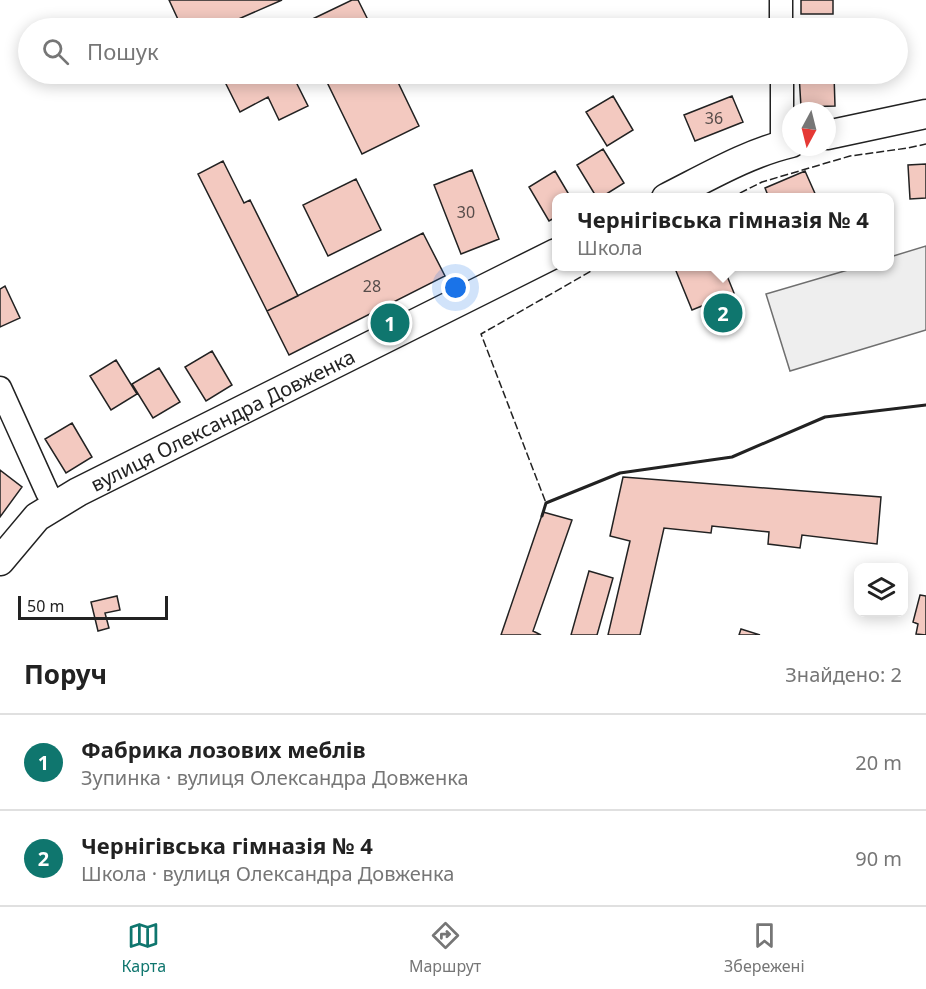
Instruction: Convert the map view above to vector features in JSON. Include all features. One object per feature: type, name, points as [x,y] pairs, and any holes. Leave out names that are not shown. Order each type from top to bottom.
[{"type":"main road","points":[[836,133],[926,114]]},
{"type":"main road","points":[[676,193],[734,164],[782,146]]},
{"type":"main road","name":"вулиця Олександра Довженка","points":[[0,561],[37,517],[78,492],[552,255]]},
{"type":"street","points":[[781,0],[782,18]]},
{"type":"street","points":[[783,84],[784,102]]},
{"type":"street","points":[[0,388],[55,505]]},
{"type":"shaded area","points":[[926,246],[926,330],[790,371],[766,294],[844,271],[894,271],[894,256]]},
{"type":"building","points":[[169,0],[282,0],[241,18],[177,18]]},
{"type":"building","points":[[352,0],[358,0],[367,18],[315,18]]},
{"type":"building","points":[[801,0],[833,0],[833,14],[801,14]]},
{"type":"building","points":[[226,84],[297,84],[308,106],[279,120],[268,97],[240,112]]},
{"type":"building","points":[[328,84],[399,84],[419,126],[362,154]]},
{"type":"building","points":[[800,84],[834,84],[835,102],[801,102]]},
{"type":"building","points":[[613,96],[633,130],[607,146],[586,112]]},
{"type":"building","points":[[732,96],[743,122],[695,141],[684,115]]},
{"type":"building","points":[[603,149],[624,183],[608,193],[594,193],[577,165]]},
{"type":"building","points":[[223,161],[244,203],[250,200],[298,296],[267,311],[198,174]]},
{"type":"building","points":[[926,164],[926,198],[910,199],[908,165]]},
{"type":"building","points":[[472,170],[499,239],[461,254],[434,185]]},
{"type":"building","points":[[555,171],[568,193],[552,193],[552,219],[549,221],[529,187]]},
{"type":"building","points":[[805,171],[815,193],[767,193],[765,188]]},
{"type":"building","points":[[356,179],[381,230],[328,256],[303,205]]},
{"type":"building","points":[[423,233],[445,276],[289,355],[267,311]]},
{"type":"building","points":[[676,271],[725,271],[734,293],[692,310]]},
{"type":"building","points":[[5,286],[20,318],[0,327],[0,289]]},
{"type":"building","points":[[212,351],[232,385],[206,401],[185,367]]},
{"type":"building","points":[[116,360],[137,394],[111,410],[90,376]]},
{"type":"building","points":[[159,368],[180,402],[153,418],[132,384]]},
{"type":"building","points":[[72,423],[92,457],[66,473],[45,439]]},
{"type":"building","points":[[0,470],[22,487],[0,517]]},
{"type":"building","points":[[623,477],[881,497],[877,544],[802,535],[800,548],[768,544],[769,532],[712,526],[711,533],[664,528],[640,635],[608,635],[630,541],[610,536]]},
{"type":"building","points":[[543,512],[572,520],[533,631],[541,635],[501,635]]},
{"type":"building","points":[[589,571],[613,578],[597,635],[571,635]]},
{"type":"building","points":[[920,595],[926,596],[926,635],[916,634],[918,624],[913,622]]},
{"type":"building","points":[[117,596],[120,610],[105,613],[109,628],[98,631],[91,602]]},
{"type":"building","points":[[741,629],[760,635],[739,635]]},
{"type":"fence","points":[[740,193],[762,182],[850,156],[926,144]]},
{"type":"fence","points":[[591,271],[481,334],[546,503],[620,473],[732,457],[825,417],[926,405]]},
{"type":"wall","points":[[542,516],[546,503],[620,473],[732,457],[825,417],[926,405]]},
{"type":"place","name":"Чернігівська гімназія № 4","points":[[723,313]]},
{"type":"place","name":"Фабрика лозових меблів","points":[[390,323]]}]
